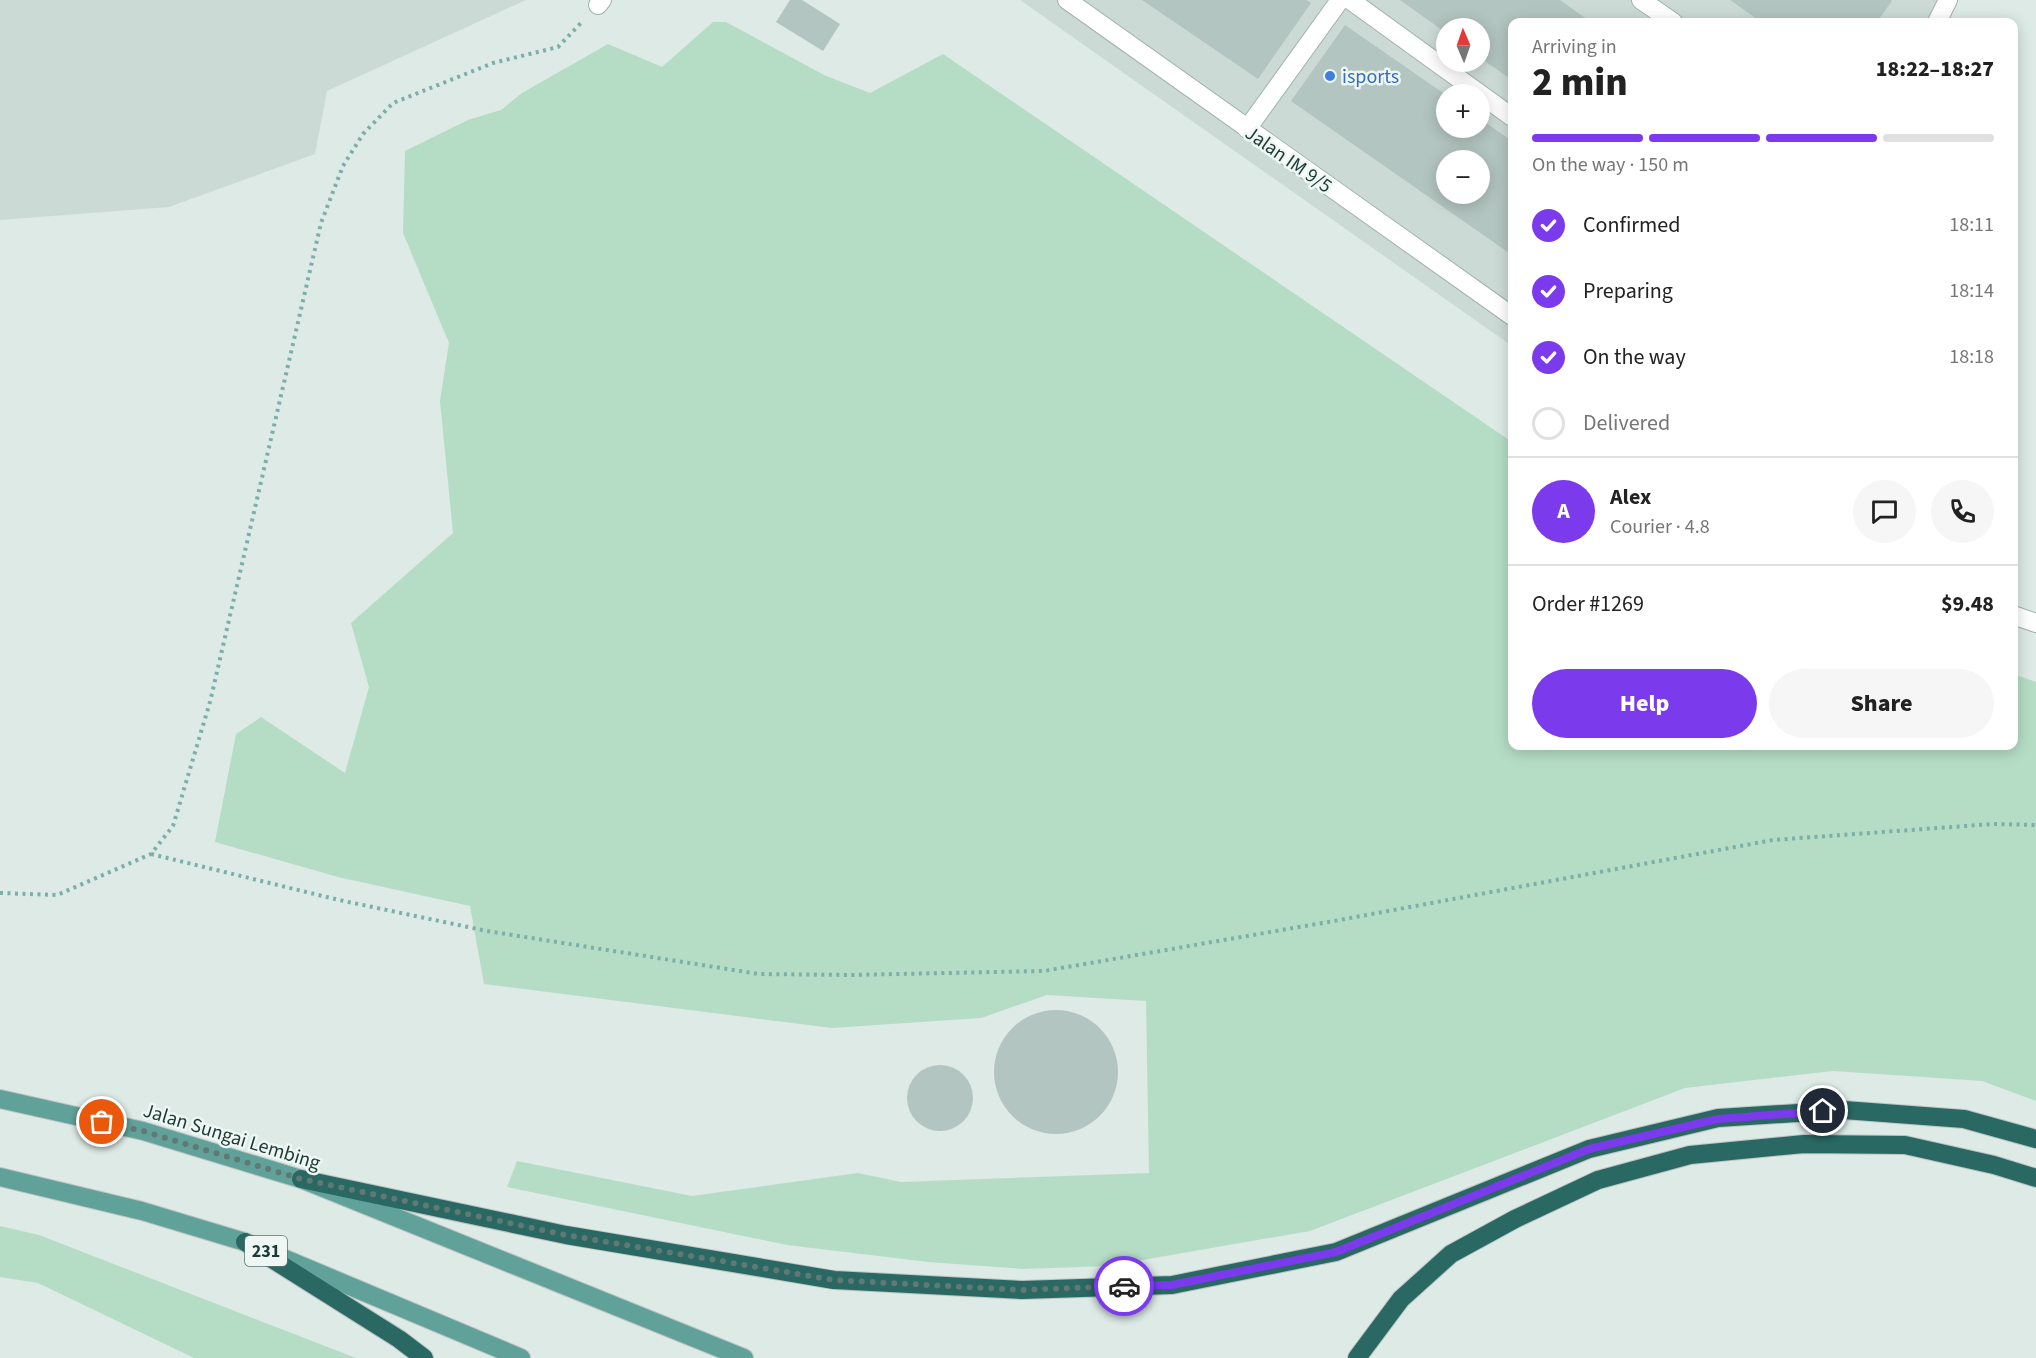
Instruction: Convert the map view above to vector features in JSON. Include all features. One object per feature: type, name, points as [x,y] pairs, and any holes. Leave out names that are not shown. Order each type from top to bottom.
[{"type":"highway","points":[[301,1179],[566,1235],[834,1280],[1022,1290],[1172,1285],[1336,1252],[1589,1149],[1718,1119],[1844,1110],[1964,1119],[2036,1139]]},
{"type":"highway","points":[[1357,1358],[1401,1299],[1451,1254],[1515,1219],[1598,1180],[1678,1158],[1804,1144],[1905,1145],[1994,1165],[2036,1178]]},
{"type":"highway","points":[[245,1242],[399,1339],[424,1358]]},
{"type":"main road","name":"Jalan Sungai Lembing","points":[[0,1099],[143,1131],[301,1179],[744,1358]]},
{"type":"main road","name":"231","points":[[0,1177],[142,1211],[245,1242],[521,1358]]},
{"type":"street","name":"Jalan IM 9/5","points":[[1067,0],[1508,313]]},
{"type":"street","points":[[1247,129],[1340,0]]},
{"type":"street","points":[[1350,0],[1508,114]]},
{"type":"street","points":[[1641,0],[1667,18]]},
{"type":"street","points":[[1938,18],[1944,2]]},
{"type":"street","points":[[2018,617],[2036,623]]},
{"type":"path","points":[[0,893],[57,895],[151,854],[173,826],[210,702],[321,223],[343,166],[363,134],[393,103],[493,63],[558,46],[600,3]]},
{"type":"path","points":[[151,854],[339,900],[487,931],[759,974],[860,975],[1044,971],[1334,921],[1773,840],[1993,824],[2036,825]]},
{"type":"shaded area","points":[[0,0],[526,0],[327,91],[315,154],[169,207],[0,220]]},
{"type":"shaded area","points":[[1020,0],[1947,0],[1939,18],[1508,18],[1508,343]]},
{"type":"green space","points":[[713,22],[726,22],[824,75],[870,93],[943,54],[1508,439],[1508,750],[2018,750],[2018,676],[2036,682],[2036,1101],[1982,1081],[1833,1071],[1685,1088],[1310,1231],[1108,1266],[1024,1269],[928,1262],[787,1245],[507,1187],[517,1161],[692,1196],[858,1173],[901,1182],[1149,1173],[1146,1001],[1047,995],[981,1018],[832,1028],[484,984],[470,906],[338,877],[215,842],[236,734],[261,717],[345,773],[369,687],[351,623],[453,533],[440,401],[449,343],[403,233],[405,151],[468,120],[501,110],[522,93],[608,44],[662,67]]},
{"type":"green space","points":[[0,1226],[39,1235],[356,1358],[194,1358],[38,1283],[0,1277]]},
{"type":"building","points":[[790,0],[802,0],[840,24],[823,51],[776,22]]},
{"type":"building","points":[[1142,0],[1306,0],[1311,3],[1258,79]]},
{"type":"building","points":[[1400,0],[1560,0],[1585,18],[1508,18],[1508,77],[1490,65],[1490,18],[1436,18],[1436,26]]},
{"type":"building","points":[[1730,0],[1892,1],[1880,18],[1755,18]]},
{"type":"building","points":[[1345,25],[1436,88],[1436,138],[1490,138],[1490,126],[1508,138],[1508,252],[1439,204],[1490,204],[1490,150],[1436,150],[1436,202],[1291,101]]},
{"type":"building","points":[[1056,1010],[1080,1015],[1091,1020],[1100,1028],[1108,1037],[1113,1048],[1118,1072],[1113,1096],[1108,1107],[1100,1116],[1091,1124],[1080,1129],[1056,1134],[1032,1129],[1021,1124],[1012,1116],[1004,1107],[999,1096],[994,1072],[999,1048],[1004,1037],[1012,1028],[1021,1020],[1032,1015]]},
{"type":"building","points":[[934,1065],[946,1065],[958,1070],[968,1080],[973,1098],[971,1111],[958,1126],[946,1131],[934,1131],[922,1126],[912,1116],[907,1104],[907,1092],[912,1080],[922,1070]]},
{"type":"way so far","points":[[102,1122],[143,1131],[301,1179],[566,1235],[834,1280],[1022,1290],[1124,1286]]},
{"type":"place","name":"isports","points":[[1330,76]]},
{"type":"route","points":[[1124,1286],[1172,1285],[1336,1252],[1589,1149],[1718,1119],[1823,1111]]}]
